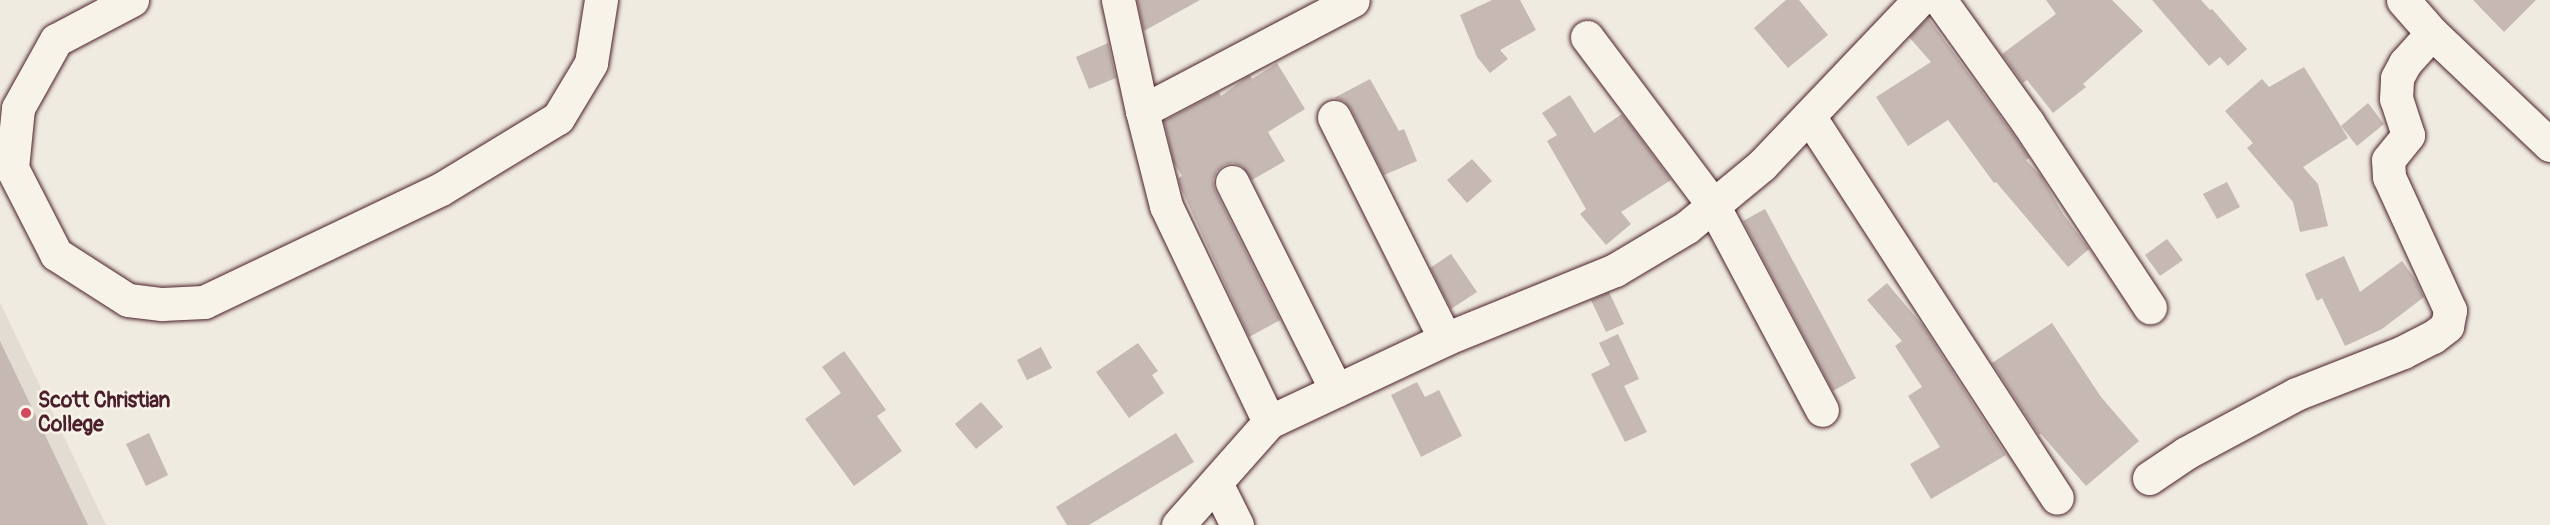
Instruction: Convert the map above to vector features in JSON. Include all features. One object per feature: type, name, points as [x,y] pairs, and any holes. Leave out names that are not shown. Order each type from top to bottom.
[{"type":"street","points":[[132,0],[56,40],[18,108],[6,163],[56,254],[128,300],[162,304],[204,302],[441,189],[558,118],[591,63],[602,0]]},
{"type":"street","points":[[1118,0],[1142,111],[1166,206],[1269,422]]},
{"type":"street","points":[[1142,111],[1353,0]]},
{"type":"street","points":[[1178,525],[1269,422],[1445,339],[1615,270],[1687,226],[1762,165],[1919,0]]},
{"type":"street","points":[[1940,0],[2028,123],[2150,307]]},
{"type":"street","points":[[2403,0],[2432,33],[2550,145]]},
{"type":"street","points":[[2149,478],[2176,459],[2296,394],[2403,352],[2433,337],[2447,326],[2450,310],[2389,177],[2388,160],[2408,135],[2396,99],[2397,78],[2406,63],[2432,33]]},
{"type":"street","points":[[1587,37],[1713,205],[1822,410]]},
{"type":"street","points":[[1809,116],[2057,498]]},
{"type":"street","points":[[1334,117],[1445,339]]},
{"type":"street","points":[[1232,182],[1336,390]]},
{"type":"street","points":[[1215,483],[1237,525]]},
{"type":"shaded area","name":"Scott Christian College","points":[[0,302],[106,525],[0,525]]},
{"type":"building","points":[[1137,0],[1200,0],[1144,31]]},
{"type":"building","points":[[1492,0],[1520,0],[1536,30],[1500,50],[1508,59],[1490,73],[1477,57],[1460,15]]},
{"type":"building","points":[[1786,0],[1799,0],[1828,35],[1788,68],[1754,28]]},
{"type":"building","points":[[2046,0],[2112,0],[2143,31],[2083,84],[2086,87],[2053,113],[2027,80],[2023,83],[2002,54],[2056,14]]},
{"type":"building","points":[[2152,0],[2201,0],[2210,10],[2212,9],[2247,49],[2228,66],[2220,57],[2209,66]]},
{"type":"building","points":[[2473,0],[2536,0],[2504,32]]},
{"type":"building","points":[[1928,18],[2013,134],[2029,158],[2026,160],[2041,176],[2063,214],[2089,249],[2068,267],[1996,182],[1994,183],[1948,120],[1908,146],[1876,97],[1931,62],[1909,37]]},
{"type":"building","points":[[1108,43],[1116,78],[1089,89],[1076,57]]},
{"type":"building","points":[[1277,63],[1305,109],[1268,132],[1285,161],[1252,180],[1242,166],[1233,163],[1224,165],[1217,171],[1213,180],[1215,190],[1280,320],[1249,337],[1181,188],[1178,178],[1182,176],[1174,163],[1164,121],[1219,92],[1221,96],[1250,75],[1252,79]]},
{"type":"building","points":[[2304,67],[2348,138],[2303,167],[2318,184],[2328,226],[2300,232],[2293,202],[2247,148],[2253,143],[2225,111],[2262,79],[2269,87]]},
{"type":"building","points":[[1370,79],[1399,131],[1404,129],[1417,161],[1384,175],[1351,109],[1344,101],[1334,98]]},
{"type":"building","points":[[1570,95],[1594,133],[1622,114],[1671,180],[1621,212],[1631,224],[1606,245],[1580,214],[1586,209],[1547,141],[1557,135],[1542,113]]},
{"type":"building","points":[[2368,103],[2384,124],[2357,146],[2341,126]]},
{"type":"building","points":[[1472,159],[1492,181],[1467,203],[1447,180]]},
{"type":"building","points":[[2227,182],[2240,207],[2217,219],[2203,194]]},
{"type":"building","points":[[1765,209],[1856,378],[1833,391],[1743,221]]},
{"type":"building","points":[[2167,239],[2183,260],[2160,276],[2145,255]]},
{"type":"building","points":[[1451,254],[1477,292],[1451,309],[1430,268]]},
{"type":"building","points":[[2344,256],[2360,292],[2402,261],[2424,297],[2382,329],[2345,346],[2322,298],[2317,301],[2305,274]]},
{"type":"building","points":[[1887,283],[1923,326],[2006,455],[1931,499],[1910,464],[1940,447],[1908,396],[1922,387],[1895,346],[1902,341],[1867,300]]},
{"type":"building","points":[[1609,292],[1624,324],[1606,332],[1591,300]]},
{"type":"building","points":[[2052,323],[2101,397],[2139,441],[2086,486],[2041,434],[2039,435],[1992,363]]},
{"type":"building","points":[[1618,334],[1639,379],[1624,386],[1647,432],[1625,442],[1591,374],[1610,365],[1599,343]]},
{"type":"building","name":"Scott Christian College","points":[[0,341],[88,525],[0,525]]},
{"type":"building","points":[[1138,343],[1158,371],[1152,375],[1164,393],[1129,418],[1096,372]]},
{"type":"building","points":[[1041,347],[1052,368],[1027,380],[1017,360]]},
{"type":"building","points":[[844,351],[886,410],[877,416],[902,451],[854,486],[805,419],[841,393],[822,367]]},
{"type":"building","points":[[1417,382],[1425,397],[1439,390],[1462,436],[1421,457],[1391,395]]},
{"type":"building","points":[[981,402],[1003,427],[976,449],[955,424]]},
{"type":"building","points":[[149,433],[168,475],[146,486],[126,444]]},
{"type":"building","points":[[1176,433],[1194,462],[1089,525],[1067,525],[1056,507]]},
{"type":"place","name":"Scott Christian College","points":[[26,413]]}]
